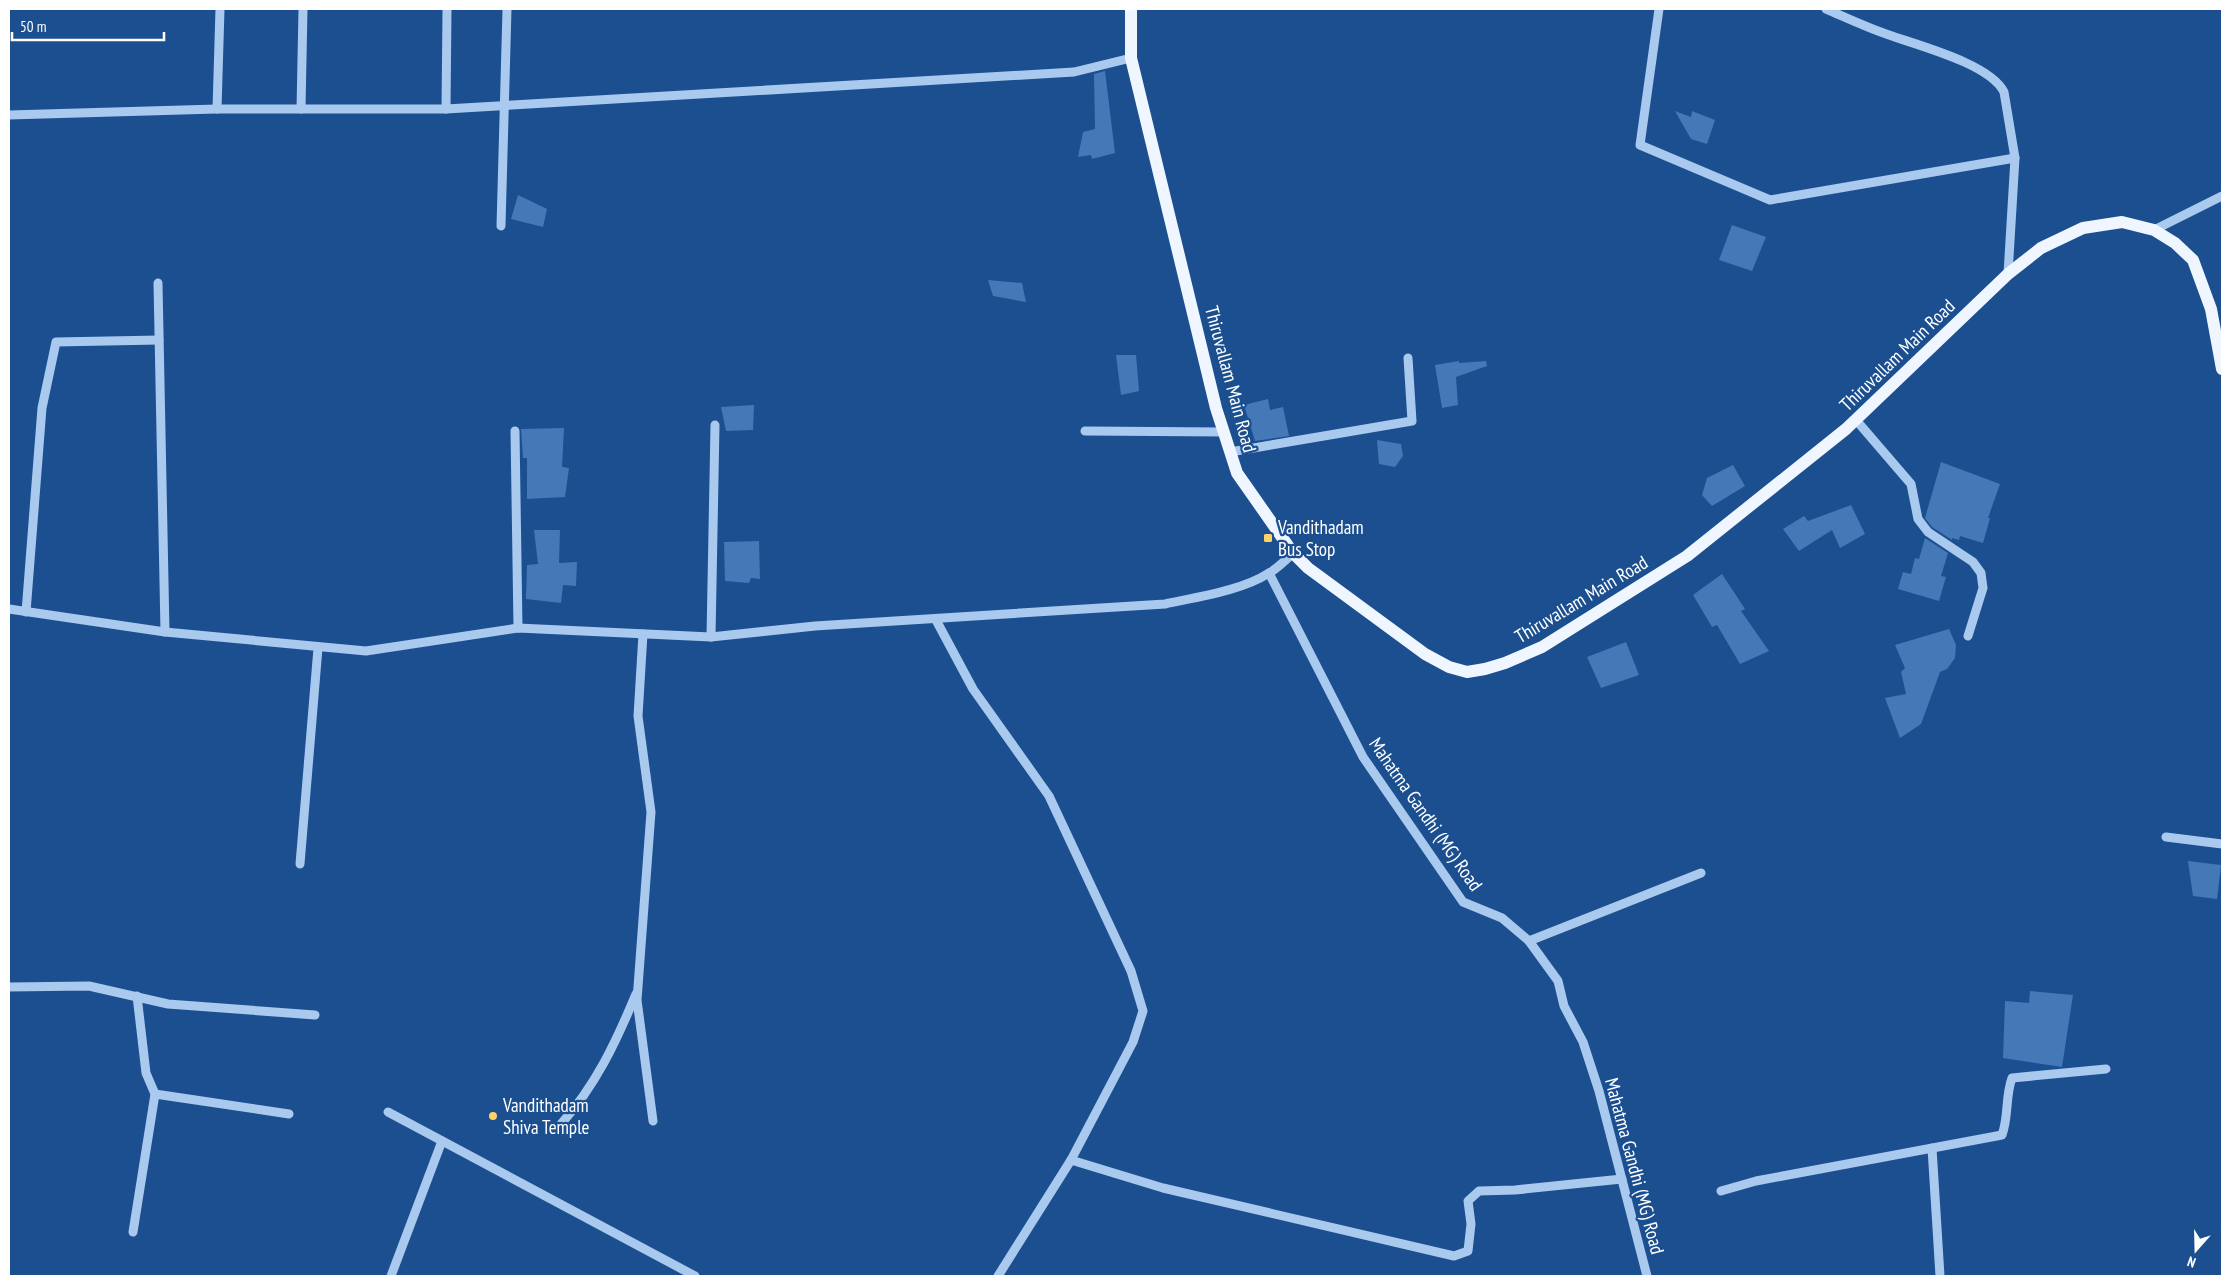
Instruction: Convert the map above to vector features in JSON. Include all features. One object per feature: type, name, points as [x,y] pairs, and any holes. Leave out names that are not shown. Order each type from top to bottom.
[{"type":"main road","name":"Thiruvallam Main Road","points":[[1131,9],[1131,58],[1216,408],[1237,473],[1293,553],[1308,568],[1425,654],[1449,667],[1466,672],[1486,669],[1542,648],[1687,556],[1856,420],[2008,274],[2041,248],[2083,228],[2122,222],[2154,230],[2175,243],[2193,260],[2211,309],[2222,369]]},
{"type":"street","points":[[217,109],[220,9]]},
{"type":"street","points":[[301,109],[303,9]]},
{"type":"street","points":[[446,109],[447,9]]},
{"type":"street","points":[[501,226],[507,9]]},
{"type":"street","points":[[1660,9],[1640,145],[1770,200],[2015,158]]},
{"type":"street","points":[[1826,9],[1858,24],[1979,69],[2000,84],[2004,92],[2015,158],[2008,274]]},
{"type":"street","points":[[9,115],[217,109],[446,109],[1074,72],[1131,58]]},
{"type":"street","points":[[2154,230],[2222,196]]},
{"type":"street","points":[[158,284],[165,632]]},
{"type":"street","points":[[26,612],[42,408],[56,342],[159,340]]},
{"type":"street","points":[[1230,452],[1412,421],[1408,358]]},
{"type":"street","points":[[1856,420],[1911,484],[1918,519],[1928,532],[1973,562],[1981,573],[1983,588],[1968,636]]},
{"type":"street","points":[[711,637],[715,425]]},
{"type":"street","points":[[515,431],[518,628]]},
{"type":"street","points":[[1085,431],[1224,432]]},
{"type":"street","points":[[9,609],[165,632],[318,648],[366,651],[518,628],[711,637],[815,626],[936,620],[1165,604],[1208,595],[1252,581],[1269,573],[1293,553]]},
{"type":"street","name":"Mahatma Gandhi (MG) Road","points":[[1269,573],[1363,758],[1463,902],[1502,918],[1529,942],[1558,981],[1564,1006],[1583,1042],[1599,1091],[1647,1276]]},
{"type":"street","points":[[936,620],[973,689],[1049,796],[1131,971],[1141,1000],[1142,1017],[1133,1042],[1071,1160],[998,1276]]},
{"type":"street","points":[[643,634],[638,716],[651,812],[637,1000],[653,1121]]},
{"type":"street","points":[[300,864],[318,648]]},
{"type":"street","points":[[2166,837],[2222,844]]},
{"type":"street","points":[[1529,942],[1701,873]]},
{"type":"street","points":[[9,987],[89,986],[168,1004],[315,1015]]},
{"type":"street","points":[[561,1124],[584,1098],[617,1041],[638,989]]},
{"type":"street","points":[[134,1232],[155,1094],[146,1073],[137,996]]},
{"type":"street","points":[[1721,1191],[1756,1181],[2002,1135],[2007,1121],[2007,1091],[2012,1078],[2106,1069]]},
{"type":"street","points":[[155,1094],[289,1114]]},
{"type":"street","points":[[388,1112],[695,1276]]},
{"type":"street","points":[[391,1276],[442,1141]]},
{"type":"street","points":[[1932,1148],[1940,1276]]},
{"type":"street","points":[[1071,1160],[1163,1188],[1454,1256],[1468,1251],[1470,1224],[1468,1201],[1479,1191],[1514,1190],[1622,1179]]},
{"type":"building","points":[[1105,71],[1115,153],[1092,159],[1091,155],[1078,157],[1083,132],[1095,129],[1094,74]]},
{"type":"building","points":[[1675,111],[1691,117],[1692,111],[1715,120],[1707,144],[1691,139]]},
{"type":"building","points":[[518,195],[547,209],[543,227],[511,219]]},
{"type":"building","points":[[1732,225],[1766,237],[1752,271],[1719,260]]},
{"type":"building","points":[[988,280],[1022,283],[1026,302],[993,296]]},
{"type":"building","points":[[1116,355],[1136,355],[1139,391],[1121,395]]},
{"type":"building","points":[[1459,361],[1459,363],[1486,361],[1487,366],[1456,377],[1458,405],[1442,408],[1435,365]]},
{"type":"building","points":[[1268,399],[1270,410],[1283,407],[1289,436],[1255,441],[1244,405]]},
{"type":"building","points":[[754,405],[753,430],[726,431],[721,407]]},
{"type":"building","points":[[564,428],[562,467],[569,468],[565,497],[527,499],[527,458],[523,458],[521,429]]},
{"type":"building","points":[[1377,440],[1401,444],[1403,456],[1395,467],[1379,464]]},
{"type":"building","points":[[1941,462],[2000,484],[1988,518],[1990,518],[1983,543],[1960,536],[1959,540],[1952,538],[1952,540],[1932,527],[1925,518]]},
{"type":"building","points":[[1733,465],[1745,486],[1712,506],[1702,495],[1707,478]]},
{"type":"building","points":[[1851,505],[1865,534],[1840,548],[1832,530],[1799,551],[1783,529],[1804,516],[1808,521]]},
{"type":"building","points":[[534,530],[560,530],[559,563],[577,562],[576,586],[563,585],[561,603],[526,599],[527,565],[538,564]]},
{"type":"building","points":[[1925,538],[1948,553],[1941,576],[1946,577],[1939,601],[1898,589],[1903,572],[1911,574],[1915,558],[1919,559]]},
{"type":"building","points":[[759,541],[760,579],[751,578],[749,583],[725,581],[724,542]]},
{"type":"building","points":[[1722,574],[1745,609],[1741,611],[1769,651],[1740,664],[1717,625],[1712,627],[1693,595]]},
{"type":"building","points":[[1949,629],[1956,645],[1955,658],[1947,669],[1940,672],[1921,724],[1900,738],[1885,698],[1906,694],[1901,672],[1905,668],[1895,645]]},
{"type":"building","points":[[1626,642],[1639,675],[1601,688],[1587,657]]},
{"type":"building","points":[[2188,861],[2221,865],[2217,899],[2193,896]]},
{"type":"building","points":[[2030,991],[2073,995],[2062,1067],[2003,1058],[2005,1001],[2029,1003]]},
{"type":"place","name":"Vandithadam Bus Stop","points":[[1268,538]]},
{"type":"place","name":"Vandithadam Shiva Temple","points":[[493,1116]]}]
